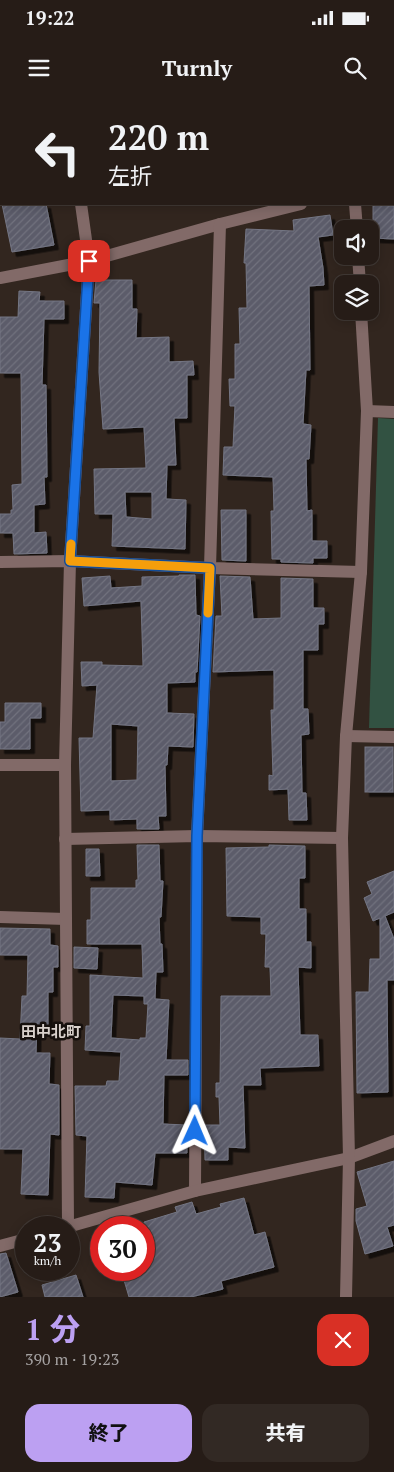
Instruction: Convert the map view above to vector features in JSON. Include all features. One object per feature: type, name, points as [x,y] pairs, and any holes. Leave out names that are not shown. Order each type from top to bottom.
[{"type":"street","points":[[66,1216],[65,765],[70,561],[89,261],[81,205]]},
{"type":"street","points":[[0,278],[89,261],[220,224],[297,205]]},
{"type":"street","points":[[355,205],[356,220]]},
{"type":"street","points":[[195,1190],[197,836],[210,568],[220,224]]},
{"type":"street","points":[[346,1297],[349,1158],[342,838],[346,736],[361,572],[367,411],[362,320]]},
{"type":"street","points":[[367,411],[394,412]]},
{"type":"street","points":[[0,562],[70,561],[210,568],[361,572]]},
{"type":"street","points":[[346,736],[394,737]]},
{"type":"street","points":[[0,765],[65,765]]},
{"type":"street","points":[[65,839],[197,836],[342,838]]},
{"type":"street","points":[[0,917],[66,919]]},
{"type":"street","points":[[80,1223],[195,1190],[349,1158],[394,1141]]},
{"type":"street","points":[[0,1246],[15,1242]]},
{"type":"green space","points":[[378,418],[394,419],[394,728],[369,728]]},
{"type":"building","points":[[2,205],[46,205],[54,245],[12,252]]},
{"type":"building","points":[[373,205],[394,206],[394,239],[379,238],[379,220],[373,220]]},
{"type":"building","points":[[330,215],[333,235],[318,237],[324,285],[309,286],[310,370],[306,370],[303,424],[311,425],[309,459],[306,459],[307,511],[312,510],[312,541],[327,541],[327,558],[313,558],[313,563],[281,562],[281,559],[272,559],[271,511],[274,511],[273,477],[223,475],[224,447],[233,447],[235,406],[230,406],[229,379],[235,379],[235,344],[240,344],[239,308],[247,308],[246,263],[244,263],[246,229],[294,231],[293,220]]},
{"type":"building","points":[[96,280],[132,280],[132,309],[137,309],[136,338],[169,337],[169,362],[193,361],[194,375],[187,375],[187,418],[174,418],[176,465],[167,465],[166,499],[186,500],[185,549],[112,546],[113,514],[95,514],[94,469],[146,468],[144,427],[103,429],[99,372],[100,303],[94,303]],"holes":[[[125,492],[152,492],[152,519],[126,517]]]},
{"type":"building","points":[[19,291],[40,292],[39,301],[64,301],[64,319],[44,319],[42,385],[46,385],[47,477],[44,477],[45,504],[34,505],[34,533],[46,532],[47,553],[14,554],[13,533],[0,533],[0,514],[11,514],[11,510],[13,510],[12,485],[22,484],[21,373],[0,373],[0,317],[18,317]]},
{"type":"building","points":[[221,510],[246,510],[246,561],[222,560]]},
{"type":"building","points":[[195,575],[196,615],[200,616],[197,672],[195,672],[195,682],[167,683],[167,713],[194,714],[193,747],[168,746],[167,765],[165,765],[166,816],[158,816],[159,829],[137,829],[137,819],[110,820],[110,810],[81,811],[79,738],[93,738],[97,685],[82,686],[81,662],[102,662],[102,665],[143,666],[141,601],[84,606],[82,578],[110,576],[111,588],[142,586],[142,577]],"holes":[[[111,724],[138,726],[137,780],[111,781]]]},
{"type":"building","points":[[220,576],[250,577],[253,619],[281,618],[281,578],[313,579],[313,608],[324,608],[324,624],[318,624],[318,650],[303,650],[303,709],[308,709],[309,734],[301,735],[302,793],[306,793],[307,820],[289,820],[288,789],[269,790],[269,775],[273,776],[271,710],[274,710],[274,670],[213,672],[216,616],[222,616]]},
{"type":"building","points":[[5,703],[41,703],[41,718],[30,718],[30,749],[0,749],[0,722],[5,722]]},
{"type":"building","points":[[365,747],[393,747],[393,792],[365,792]]},
{"type":"building","points":[[137,845],[159,845],[160,881],[163,881],[161,917],[159,917],[163,972],[156,972],[155,999],[169,1000],[166,1060],[188,1060],[188,1075],[164,1075],[163,1124],[187,1125],[187,1153],[155,1153],[152,1185],[115,1182],[114,1198],[85,1197],[87,1136],[76,1135],[75,1086],[106,1086],[107,1081],[119,1081],[121,1052],[85,1050],[86,1026],[90,1026],[90,975],[143,978],[142,944],[87,944],[87,920],[91,920],[91,888],[136,888],[136,880],[138,880]],"holes":[[[113,995],[144,996],[144,1004],[148,1004],[146,1038],[140,1038],[140,1040],[111,1038]]]},
{"type":"building","points":[[269,845],[305,846],[305,878],[299,878],[299,909],[306,909],[306,942],[311,942],[311,968],[298,967],[300,1035],[318,1035],[319,1066],[260,1068],[261,1085],[243,1085],[245,1148],[228,1147],[228,1160],[205,1160],[204,1125],[220,1125],[219,1097],[216,1097],[216,1083],[220,1083],[221,996],[271,996],[270,967],[265,967],[266,934],[261,934],[261,917],[227,916],[226,848],[269,847]]},
{"type":"building","points":[[86,849],[99,849],[100,876],[86,876]]},
{"type":"building","points":[[394,871],[394,912],[385,916],[394,939],[394,980],[387,980],[388,1092],[357,1093],[356,992],[369,992],[370,959],[380,959],[380,918],[373,921],[364,898],[372,894],[367,882]]},
{"type":"building","points":[[0,928],[50,929],[50,945],[58,946],[58,967],[53,967],[53,992],[48,992],[48,1025],[37,1024],[36,1053],[50,1053],[49,1084],[59,1085],[59,1135],[50,1134],[48,1195],[21,1194],[23,1149],[0,1149],[0,1038],[20,1039],[22,996],[27,996],[28,955],[0,955]]},
{"type":"building","points":[[74,947],[98,948],[97,969],[74,968]]},
{"type":"building","points":[[394,1161],[394,1225],[387,1227],[393,1246],[365,1254],[356,1221],[356,1209],[367,1206],[357,1172]]},
{"type":"building","points":[[244,1198],[254,1235],[265,1232],[274,1267],[221,1281],[223,1289],[191,1297],[129,1297],[124,1281],[155,1281],[155,1219],[177,1212],[175,1207],[192,1202],[196,1214],[221,1207],[220,1204]]},
{"type":"building","points":[[6,1253],[18,1292],[0,1297],[0,1254]]},
{"type":"building","points":[[56,1281],[78,1281],[83,1297],[45,1297],[42,1285]]},
{"type":"slow traffic","points":[[71,544],[70,561],[210,568],[208,613]]},
{"type":"district","name":"田中北町","points":[[51,1031]]},
{"type":"route","points":[[89,261],[70,561],[210,568],[197,836],[195,1131]]}]
